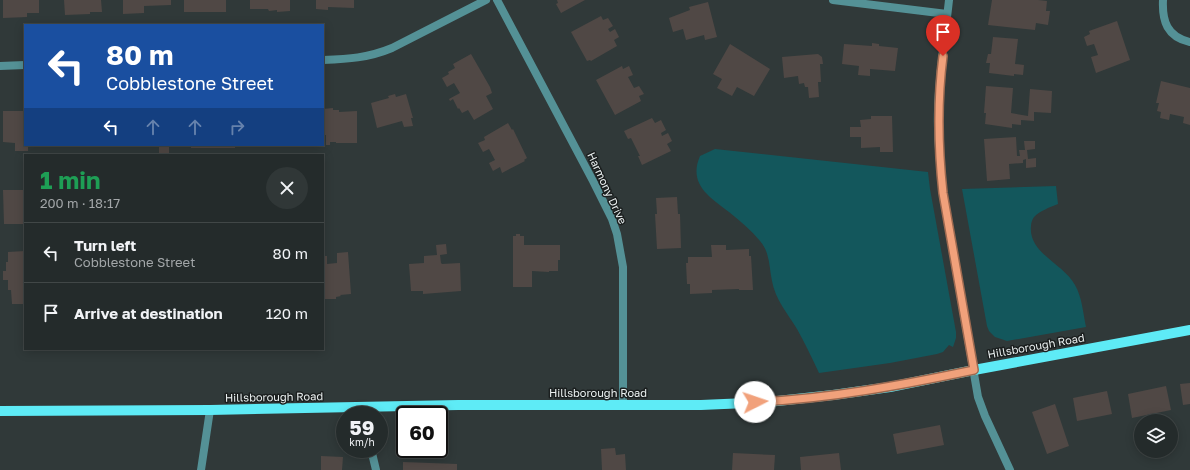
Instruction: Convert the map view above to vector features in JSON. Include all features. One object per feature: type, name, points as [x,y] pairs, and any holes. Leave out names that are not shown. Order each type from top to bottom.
[{"type":"main road","name":"Hillsborough Road","points":[[388,410],[458,405],[702,405],[783,400],[890,387],[1190,330]]},
{"type":"main road","name":"Hillsborough Road","points":[[0,411],[336,411]]},
{"type":"street","points":[[324,60],[356,58],[378,54],[486,0]]},
{"type":"street","name":"Harmony Drive","points":[[497,0],[593,180],[612,219],[617,234],[623,266],[624,404]]},
{"type":"street","points":[[833,0],[947,14]]},
{"type":"street","points":[[949,0],[939,86],[938,112],[943,193],[976,386],[981,406],[1010,470]]},
{"type":"street","points":[[1163,0],[1163,13],[1169,30],[1176,37],[1190,42]]},
{"type":"street","points":[[0,66],[24,65]]},
{"type":"street","points":[[201,470],[210,410]]},
{"type":"street","points":[[374,458],[376,470]]},
{"type":"shaded area","points":[[715,149],[928,172],[956,332],[953,347],[949,345],[943,352],[937,354],[890,363],[819,373],[800,334],[776,294],[772,281],[769,260],[763,245],[757,237],[702,189],[697,174],[697,166],[700,156]]},
{"type":"shaded area","points":[[1056,186],[1058,204],[1042,211],[1034,217],[1031,224],[1032,235],[1035,244],[1041,251],[1070,278],[1075,285],[1081,300],[1086,327],[1007,341],[995,337],[989,331],[987,326],[962,189]]},
{"type":"building","points":[[3,0],[39,0],[39,13],[27,13],[27,17],[3,18]]},
{"type":"building","points":[[64,0],[101,0],[102,12],[65,15]]},
{"type":"building","points":[[123,0],[171,0],[171,5],[144,6],[144,13],[123,14]]},
{"type":"building","points":[[184,0],[226,0],[226,12],[184,12]]},
{"type":"building","points":[[250,0],[290,0],[290,11],[277,12],[277,10],[269,11],[268,9],[250,9]]},
{"type":"building","points":[[316,0],[354,0],[354,8],[328,7],[328,10],[316,9]]},
{"type":"building","points":[[557,0],[585,0],[561,13],[556,4],[558,3]]},
{"type":"building","points":[[992,0],[1047,1],[1046,11],[1050,11],[1048,25],[1036,23],[1035,30],[988,25]]},
{"type":"building","points":[[708,2],[717,37],[705,40],[704,35],[686,40],[683,29],[673,32],[669,18],[690,10],[689,7]]},
{"type":"building","points":[[601,16],[603,20],[608,18],[613,26],[608,29],[610,32],[615,29],[619,37],[614,40],[617,46],[591,61],[587,61],[571,32]]},
{"type":"building","points":[[1117,21],[1130,60],[1096,73],[1091,57],[1098,55],[1094,44],[1087,46],[1084,37],[1090,34],[1089,31]]},
{"type":"building","points":[[993,37],[1018,39],[1015,64],[1024,65],[1023,75],[1014,74],[1014,76],[989,73],[990,63],[986,63],[988,54],[991,54]]},
{"type":"building","points":[[872,43],[879,44],[879,46],[898,48],[895,71],[870,69],[870,76],[858,75],[859,66],[842,64],[844,44],[872,46]]},
{"type":"building","points":[[730,44],[770,69],[754,96],[737,87],[732,96],[717,88],[722,79],[713,74]]},
{"type":"building","points":[[471,54],[490,87],[492,93],[486,96],[493,109],[474,120],[468,110],[462,113],[459,108],[458,109],[453,99],[450,101],[449,99],[460,93],[454,83],[447,87],[442,78],[455,68],[453,64]]},
{"type":"building","points":[[818,54],[822,57],[823,64],[820,64],[821,82],[818,82],[819,97],[809,98],[808,87],[805,87],[804,83],[799,84],[798,76],[784,78],[782,57]]},
{"type":"building","points":[[622,66],[623,69],[629,66],[633,75],[628,77],[634,88],[639,86],[644,94],[639,96],[641,101],[615,115],[596,80]]},
{"type":"building","points":[[1161,81],[1190,88],[1190,125],[1183,123],[1184,117],[1170,114],[1169,120],[1160,118],[1161,112],[1157,111],[1159,103],[1156,103]]},
{"type":"building","points":[[986,86],[1013,88],[1011,113],[1028,116],[1030,89],[1052,91],[1051,113],[1034,112],[1034,121],[1021,120],[1021,125],[1012,124],[1012,128],[985,124],[986,113],[984,113]]},
{"type":"building","points":[[395,94],[396,97],[406,94],[413,118],[411,118],[413,126],[404,127],[402,121],[377,128],[371,103],[389,98],[388,96]]},
{"type":"building","points":[[333,108],[333,110],[339,110],[339,112],[357,111],[357,143],[330,142],[330,145],[326,145],[326,135],[324,135],[324,109]]},
{"type":"building","points":[[3,111],[24,111],[24,146],[28,146],[28,151],[15,151],[15,143],[3,142]]},
{"type":"building","points":[[871,116],[892,116],[893,152],[880,152],[880,147],[861,148],[861,137],[850,137],[850,127],[861,127],[860,120],[871,119]]},
{"type":"building","points":[[652,118],[655,123],[661,120],[666,130],[661,133],[662,136],[668,133],[672,141],[667,144],[671,151],[642,165],[638,156],[640,156],[631,138],[628,139],[624,131]]},
{"type":"building","points":[[508,123],[512,130],[513,129],[527,158],[524,160],[525,161],[502,173],[500,167],[493,171],[489,163],[495,160],[489,149],[483,152],[478,143],[485,140],[484,137]]},
{"type":"building","points":[[1016,137],[1017,156],[1020,156],[1019,150],[1025,150],[1024,141],[1035,141],[1035,149],[1027,150],[1028,159],[1036,158],[1036,167],[1026,168],[1026,159],[1023,160],[1023,163],[1009,164],[1010,179],[987,181],[984,139]]},
{"type":"building","points":[[159,146],[169,146],[169,153],[159,153]]},
{"type":"building","points":[[191,146],[235,146],[235,148],[191,148]]},
{"type":"building","points":[[3,190],[24,190],[24,224],[4,224]]},
{"type":"building","points":[[677,197],[678,214],[680,214],[681,248],[657,249],[655,214],[657,214],[656,198]]},
{"type":"building","points":[[516,234],[524,236],[524,245],[560,245],[558,271],[532,271],[532,287],[513,287],[513,236],[516,236]]},
{"type":"building","points":[[446,244],[447,254],[440,255],[441,263],[460,263],[461,291],[423,294],[423,291],[411,291],[409,264],[424,263],[424,256],[437,255],[436,245]]},
{"type":"building","points":[[711,245],[726,245],[726,250],[749,249],[749,256],[751,256],[753,290],[712,290],[712,293],[690,294],[690,284],[687,284],[686,263],[688,263],[688,257],[712,257]]},
{"type":"building","points":[[24,251],[24,304],[12,304],[11,290],[8,290],[8,280],[3,280],[3,271],[6,271],[6,262],[8,262],[8,252]]},
{"type":"building","points":[[348,252],[351,294],[340,295],[341,296],[336,297],[336,299],[324,299],[324,256],[327,256],[327,264],[337,263],[337,253]]},
{"type":"building","points":[[1190,383],[1190,404],[1183,405],[1180,384]]},
{"type":"building","points":[[1166,386],[1171,410],[1152,414],[1134,414],[1134,418],[1132,418],[1128,394]]},
{"type":"building","points":[[1107,391],[1112,414],[1077,421],[1073,398]]},
{"type":"building","points":[[1055,404],[1069,446],[1047,454],[1032,412]]},
{"type":"building","points":[[940,425],[944,445],[897,454],[893,434]]},
{"type":"building","points":[[615,448],[616,455],[625,454],[626,470],[602,470],[601,449]]},
{"type":"building","points":[[733,453],[775,455],[774,470],[732,470]]},
{"type":"building","points":[[839,453],[841,470],[801,470],[800,457]]},
{"type":"building","points":[[321,456],[343,458],[342,470],[321,470]]},
{"type":"building","points":[[403,462],[457,464],[457,470],[403,470]]},
{"type":"route","points":[[755,402],[833,395],[890,387],[974,370],[941,178],[938,112],[939,86],[943,56]]}]
